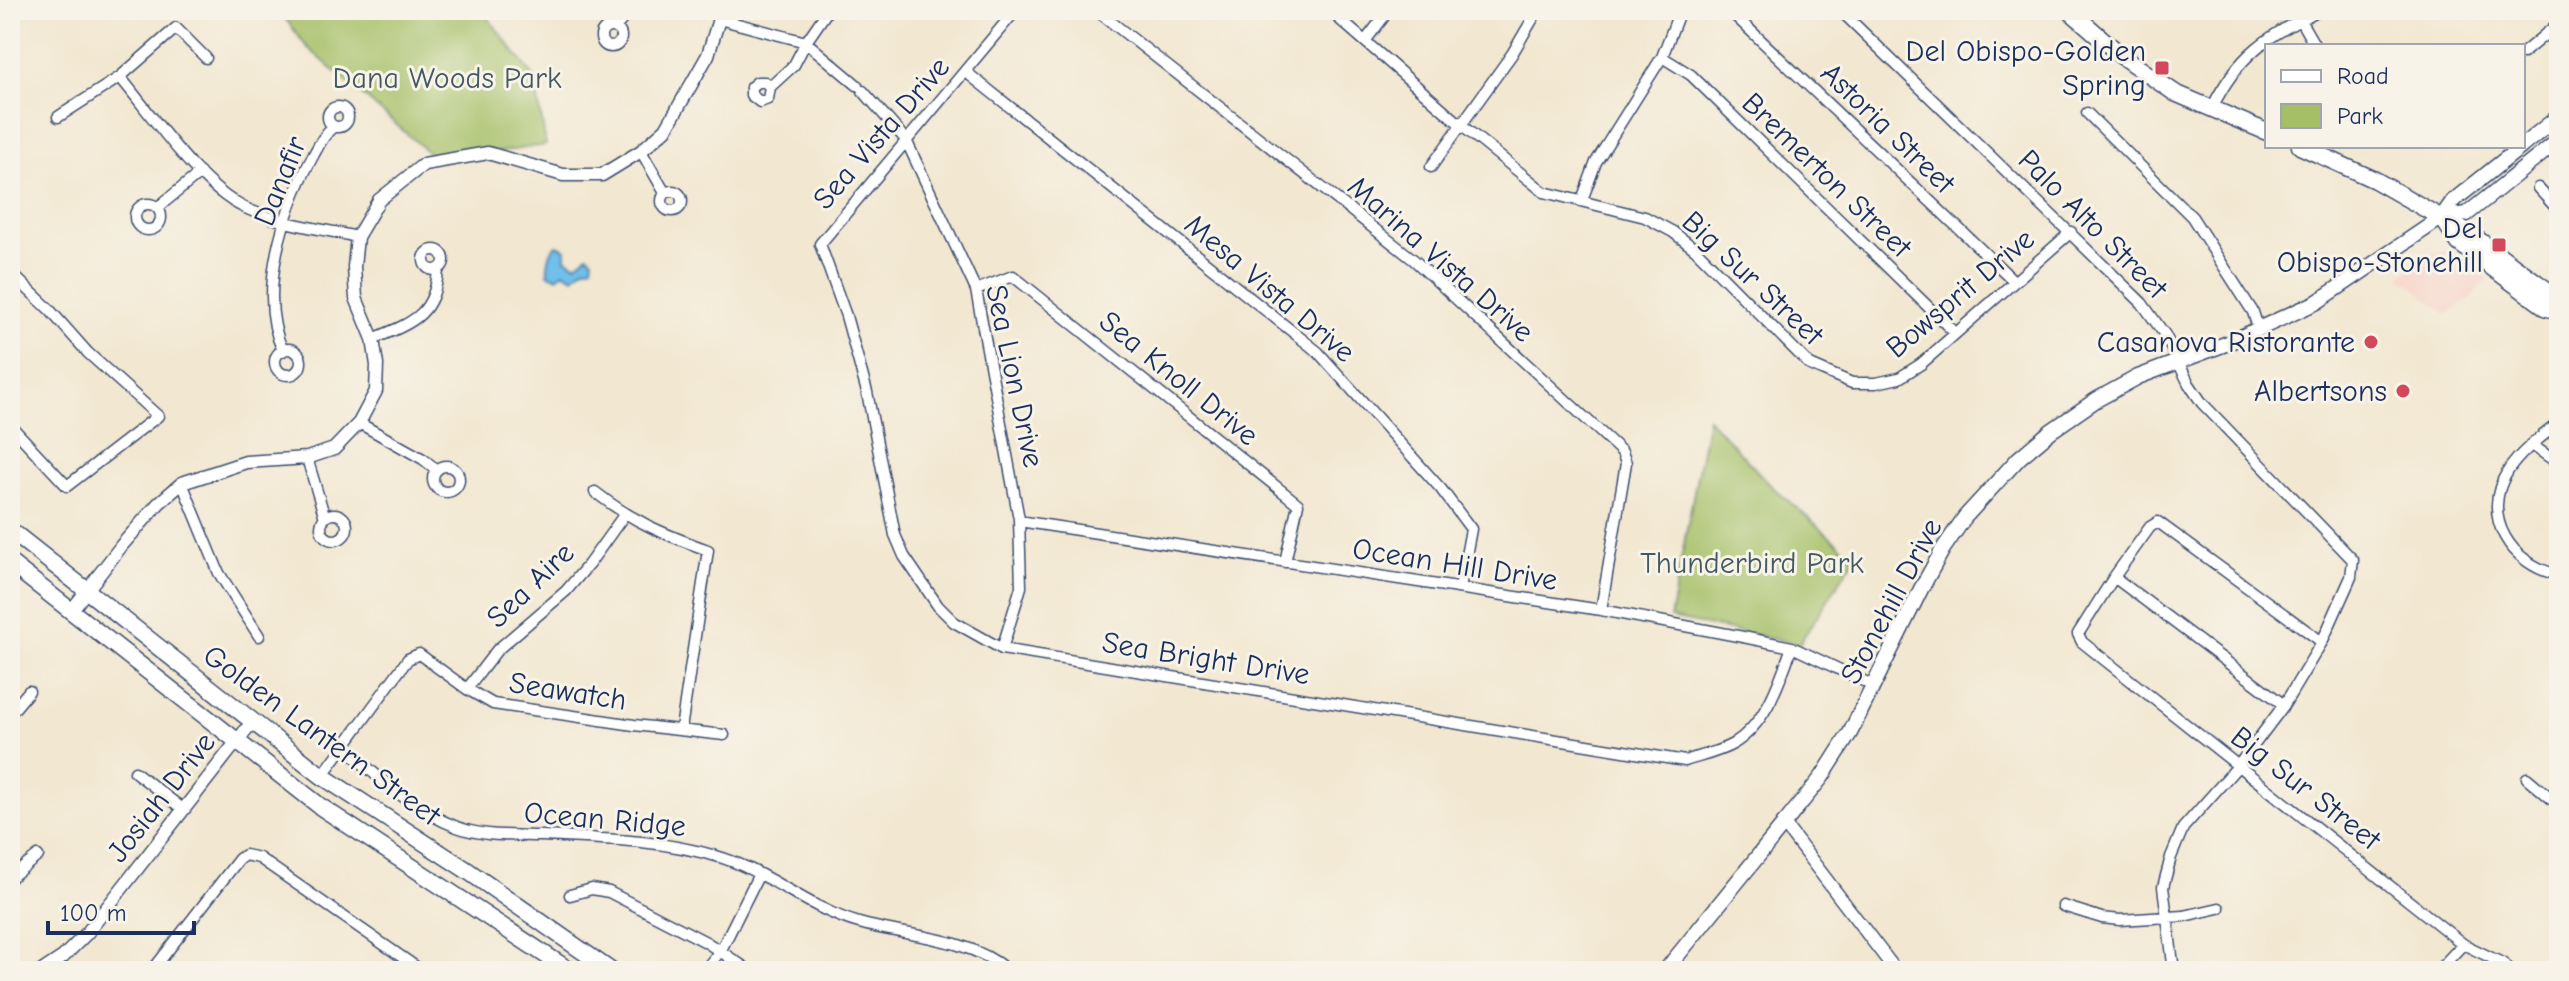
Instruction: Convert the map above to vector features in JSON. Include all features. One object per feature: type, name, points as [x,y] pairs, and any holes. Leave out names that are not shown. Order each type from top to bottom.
[{"type":"main road","points":[[2069,10],[2150,78],[2175,93],[2265,131]]},
{"type":"main road","name":"Stonehill Drive","points":[[2525,144],[2559,116]]},
{"type":"main road","name":"Stonehill Drive","points":[[2441,218],[2467,214],[2559,140]]},
{"type":"main road","points":[[2304,148],[2375,180],[2473,236],[2559,299]]},
{"type":"main road","name":"Stonehill Drive","points":[[1665,971],[1822,777],[1845,742],[1943,549],[1991,486],[2051,431],[2096,400],[2138,377],[2317,302],[2441,218],[2453,201],[2519,148]]},
{"type":"main road","points":[[2441,218],[2459,243],[2547,308],[2559,310]]},
{"type":"main road","name":"Golden Lantern Street","points":[[10,530],[322,776],[479,879],[611,971]]},
{"type":"main road","name":"Golden Lantern Street","points":[[10,563],[339,819],[570,971]]},
{"type":"street","points":[[615,28],[630,10]]},
{"type":"street","points":[[770,87],[794,65],[828,10]]},
{"type":"street","name":"Sea Vista Drive","points":[[821,254],[820,244],[824,237],[1016,10]]},
{"type":"street","name":"Marina Vista Drive","points":[[1096,10],[1414,260],[1622,452],[1626,463],[1601,610]]},
{"type":"street","name":"Big Sur Street","points":[[1329,10],[1461,125],[1544,192],[1645,217],[1673,232],[1695,249],[1810,365],[1852,383],[1876,383]]},
{"type":"street","points":[[1366,40],[1389,10]]},
{"type":"street","points":[[1431,167],[1512,54],[1538,10]]},
{"type":"street","points":[[1582,200],[1596,162],[1662,57],[1680,10]]},
{"type":"street","name":"Astoria Street","points":[[1729,10],[2014,281]]},
{"type":"street","name":"Palo Alto Street","points":[[1840,10],[2142,303],[2165,335],[2202,403],[2353,560],[2351,577],[2322,642]]},
{"type":"street","points":[[2212,108],[2246,56],[2265,39],[2319,10]]},
{"type":"street","points":[[71,611],[159,503],[182,483],[246,462],[307,458],[334,449],[359,423],[376,391],[377,365],[373,339],[356,298],[354,267],[357,237],[379,200],[424,164],[488,153],[563,175],[602,175],[641,151],[666,129],[708,55],[719,14]]},
{"type":"street","name":"Sea Lion Drive","points":[[719,14],[806,42],[860,88],[906,140],[976,290],[1019,521],[1021,587],[1002,649]]},
{"type":"street","points":[[2300,20],[2314,44]]},
{"type":"street","points":[[2525,51],[2559,23]]},
{"type":"street","points":[[58,117],[120,77],[176,28],[206,58]]},
{"type":"street","name":"Bremerton Street","points":[[1662,57],[1691,75],[1955,333]]},
{"type":"street","name":"Mesa Vista Drive","points":[[966,72],[1318,352],[1441,489],[1471,529],[1460,588]]},
{"type":"street","points":[[120,77],[200,173],[240,206],[283,221],[357,237]]},
{"type":"street","points":[[2087,113],[2192,217],[2253,312],[2258,328]]},
{"type":"street","name":"Danafir","points":[[283,351],[275,333],[273,280],[283,221],[307,167],[326,132],[334,126]]},
{"type":"street","points":[[641,151],[665,193]]},
{"type":"street","points":[[157,208],[200,173]]},
{"type":"street","points":[[2538,188],[2559,211]]},
{"type":"street","name":"Bowsprit Drive","points":[[1876,383],[1899,378],[1921,364],[2071,232]]},
{"type":"street","name":"Sea Bright Drive","points":[[821,254],[846,316],[867,392],[895,535],[904,556],[938,606],[954,622],[1002,649],[1685,761],[1733,743],[1754,725],[1774,696],[1792,647]]},
{"type":"street","points":[[373,339],[411,323],[421,313],[436,289],[438,270]]},
{"type":"street","points":[[10,272],[49,309],[88,353],[158,416],[67,486],[10,425]]},
{"type":"street","name":"Sea Knoll Drive","points":[[976,290],[1013,276],[1298,504],[1285,562]]},
{"type":"street","points":[[359,423],[437,470]]},
{"type":"street","points":[[2559,423],[2519,457],[2503,479],[2498,519],[2506,540],[2520,558],[2539,570],[2559,575]]},
{"type":"street","points":[[2532,445],[2559,464]]},
{"type":"street","points":[[307,458],[325,518]]},
{"type":"street","points":[[182,483],[219,573],[259,636]]},
{"type":"street","points":[[595,492],[624,515],[666,536],[708,550],[681,729]]},
{"type":"street","name":"Sea Aire","points":[[467,689],[497,650],[566,591],[624,515]]},
{"type":"street","name":"Ocean Hill Drive","points":[[1019,521],[1601,610],[1792,647],[1874,686]]},
{"type":"street","points":[[2174,971],[2163,887],[2183,828],[2238,766],[2284,705],[2322,642],[2164,524],[2158,522],[2150,527],[2114,577],[2284,705]]},
{"type":"street","name":"Big Sur Street","points":[[2114,577],[2078,634],[2082,642],[2463,944],[2512,971]]},
{"type":"street","name":"Seawatch","points":[[344,747],[408,659],[419,654],[493,704],[724,735]]},
{"type":"street","points":[[10,714],[29,691]]},
{"type":"street","name":"Josiah Drive","points":[[42,971],[63,957],[87,933],[252,722]]},
{"type":"street","points":[[322,776],[344,747]]},
{"type":"street","name":"Ocean Ridge","points":[[344,747],[397,792],[445,822],[467,830],[648,841],[715,855],[849,920],[954,943],[986,956],[1008,971]]},
{"type":"street","points":[[135,772],[184,810]]},
{"type":"street","points":[[2527,778],[2559,805]]},
{"type":"street","points":[[1783,823],[1896,971]]},
{"type":"street","points":[[152,971],[230,869],[245,855],[259,858],[422,971]]},
{"type":"street","points":[[10,878],[38,856]]},
{"type":"street","points":[[704,971],[721,950],[759,874]]},
{"type":"street","points":[[570,895],[592,889],[609,892],[721,950],[750,971]]},
{"type":"street","points":[[2063,906],[2120,920],[2184,916],[2219,908]]},
{"type":"street","points":[[2438,971],[2463,944]]},
{"type":"shaded area","points":[[2437,251],[2451,251],[2488,278],[2468,301],[2447,315],[2400,276]]},
{"type":"green space","name":"Dana Woods Park","points":[[279,10],[482,10],[534,77],[546,145],[438,161],[306,46]]},
{"type":"green space","name":"Thunderbird Park","points":[[1708,418],[1771,486],[1855,558],[1799,644],[1670,618]]},
{"type":"water","points":[[557,245],[566,249],[566,259],[576,264],[588,255],[593,259],[592,266],[582,269],[574,277],[564,272],[557,277],[548,274],[550,254]]},
{"type":"place","name":"Del Obispo-Golden Spring","points":[[2162,68]]},
{"type":"place","name":"Del Obispo-Stonehill","points":[[2499,245]]},
{"type":"place","name":"Casanova Ristorante","points":[[2371,342]]},
{"type":"place","name":"Albertsons","points":[[2403,391]]}]
